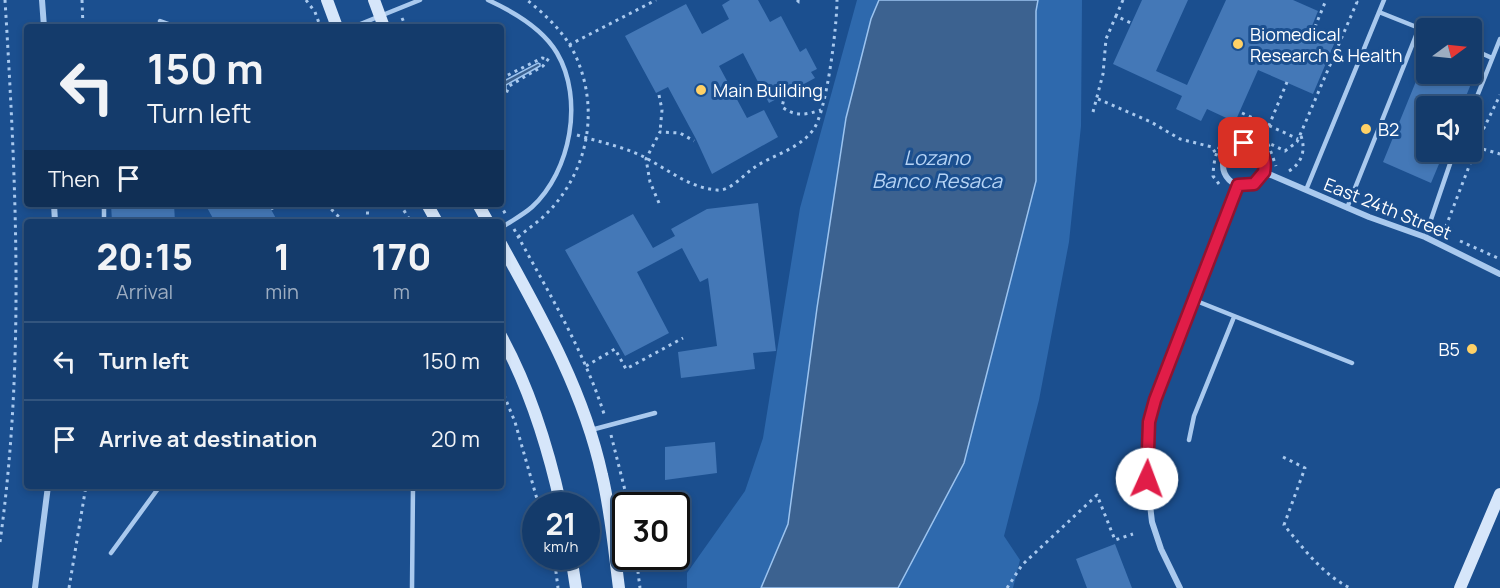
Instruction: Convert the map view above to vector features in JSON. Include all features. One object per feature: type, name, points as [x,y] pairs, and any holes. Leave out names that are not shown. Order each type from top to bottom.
[{"type":"main road","points":[[327,0],[336,24]]},
{"type":"main road","points":[[374,0],[382,22]]},
{"type":"main road","points":[[504,249],[550,332],[590,430],[602,474],[620,588]]},
{"type":"main road","points":[[504,342],[516,364],[550,455],[558,492]]},
{"type":"main road","points":[[1460,588],[1500,494]]},
{"type":"main road","points":[[573,570],[576,588]]},
{"type":"street","points":[[42,0],[44,24]]},
{"type":"street","points":[[1244,143],[1257,147],[1265,158],[1264,172],[1254,184],[1238,185],[1232,182],[1224,171],[1224,158],[1232,147],[1244,143]]},
{"type":"street","name":"East 24th Street","points":[[1264,172],[1347,208],[1425,237],[1500,274]]},
{"type":"street","points":[[1180,588],[1161,549],[1152,522],[1147,479],[1149,422],[1162,379],[1238,185]]},
{"type":"street","points":[[35,588],[48,489]]},
{"type":"lane","points":[[382,22],[420,0]]},
{"type":"lane","points":[[488,0],[509,10],[529,25],[544,37],[557,53],[568,82],[571,111],[569,133],[560,164],[548,188],[532,207],[504,226]]},
{"type":"lane","points":[[1306,190],[1384,0]]},
{"type":"lane","points":[[1379,12],[1416,27]]},
{"type":"lane","points":[[160,21],[168,24]]},
{"type":"lane","points":[[1347,208],[1416,36]]},
{"type":"lane","points":[[1477,96],[1500,39]]},
{"type":"lane","points":[[1482,54],[1492,58]]},
{"type":"lane","points":[[1425,237],[1451,162]]},
{"type":"lane","points":[[1194,300],[1352,363]]},
{"type":"lane","points":[[1189,440],[1194,416],[1234,317]]},
{"type":"lane","points":[[590,430],[655,412]]},
{"type":"lane","points":[[111,553],[158,489]]},
{"type":"lane","points":[[412,588],[413,489]]},
{"type":"path","points":[[0,542],[15,385],[17,297],[5,0]]},
{"type":"path","points":[[82,0],[83,24]]},
{"type":"path","points":[[306,0],[315,12],[320,24]]},
{"type":"path","points":[[504,95],[509,86],[543,66],[557,53],[656,0]]},
{"type":"path","points":[[797,0],[799,2],[803,0]]},
{"type":"path","points":[[569,133],[599,140],[646,159],[695,186],[719,191],[729,187],[756,166],[787,150],[814,130],[831,64],[837,0]]},
{"type":"path","points":[[1093,112],[1103,74],[1106,39],[1123,0]]},
{"type":"path","points":[[1315,27],[1326,0]]},
{"type":"path","points":[[1219,184],[1213,176],[1213,158],[1224,141],[1236,135],[1247,135],[1285,151],[1298,140],[1357,2],[1353,0]]},
{"type":"path","points":[[1116,16],[1131,23]]},
{"type":"path","points":[[504,77],[542,58],[548,59]]},
{"type":"path","points":[[1287,82],[1265,141],[1276,166],[1290,171],[1298,165],[1304,145],[1300,134]]},
{"type":"path","points":[[785,94],[782,107],[792,114],[806,115],[821,110]]},
{"type":"path","points":[[659,95],[662,110],[660,132],[646,159],[650,182],[659,203]]},
{"type":"path","points":[[1482,134],[1500,95]]},
{"type":"path","points":[[1098,99],[1151,122],[1180,139],[1212,147],[1216,154]]},
{"type":"path","points":[[1242,112],[1298,140]]},
{"type":"path","points":[[660,132],[680,133],[694,141]]},
{"type":"path","points":[[1482,149],[1500,154]]},
{"type":"path","points":[[1448,236],[1442,234],[1470,162]]},
{"type":"path","points":[[329,207],[341,219]]},
{"type":"path","points":[[1454,238],[1500,259]]},
{"type":"path","points":[[586,366],[615,349],[626,369],[684,338]]},
{"type":"path","points":[[504,395],[515,422],[535,492]]},
{"type":"path","points":[[1282,457],[1305,468],[1284,525],[1313,560],[1336,581],[1350,588]]},
{"type":"path","points":[[69,588],[86,489]]},
{"type":"path","points":[[1007,588],[1022,565],[1097,495],[1115,540],[1133,534]]},
{"type":"path","points":[[556,570],[558,588]]},
{"type":"path","points":[[638,570],[640,588]]},
{"type":"shaded area","points":[[857,0],[879,0],[871,19],[846,118],[817,308],[788,524],[761,588],[687,588],[687,573],[745,491],[763,438],[800,208]]},
{"type":"shaded area","points":[[1038,0],[1082,0],[1081,126],[1069,242],[1039,400],[1004,536],[1020,560],[1013,588],[898,588],[964,463]]},
{"type":"water","name":"Lozano Banco Resaca","points":[[879,0],[1038,0],[1036,11],[1036,181],[964,463],[898,588],[761,588],[788,524],[817,308],[846,118],[871,19]]},
{"type":"water","points":[[540,64],[506,85],[504,93],[504,81]]},
{"type":"building","name":"Main Building","points":[[730,0],[758,0],[770,22],[781,16],[800,52],[806,48],[817,69],[811,72],[815,78],[769,103],[743,53],[719,66],[747,118],[764,110],[778,137],[712,174],[668,87],[656,93],[625,36],[686,4],[702,34],[729,19],[722,5]]},
{"type":"building","name":"Biomedical Research & Health","points":[[1142,0],[1188,0],[1156,71],[1187,85],[1226,0],[1293,0],[1318,11],[1312,26],[1337,37],[1313,94],[1258,70],[1235,122],[1207,109],[1201,121],[1176,109],[1182,96],[1113,64]]},
{"type":"building","points":[[1416,81],[1416,84],[1471,84],[1466,96],[1416,96],[1416,162],[1440,162],[1431,183],[1383,162]]},
{"type":"building","points":[[758,203],[776,351],[753,353],[755,369],[681,378],[678,352],[717,346],[708,278],[700,282],[682,248],[637,272],[669,333],[625,356],[565,250],[633,214],[653,248],[675,236],[671,229],[707,209]]},
{"type":"building","points":[[111,207],[174,207],[175,219],[112,219]]},
{"type":"building","points":[[207,207],[270,207],[276,219],[213,219]]},
{"type":"building","points":[[715,442],[717,473],[665,480],[665,447]]},
{"type":"building","points":[[1115,544],[1132,588],[1087,588],[1076,559]]},
{"type":"place","name":"Biomedical Research & Health","points":[[1238,44]]},
{"type":"place","name":"Main Building","points":[[701,90]]},
{"type":"place","name":"B2","points":[[1366,129]]},
{"type":"place","name":"B5","points":[[1472,349]]},
{"type":"route","points":[[1147,479],[1149,422],[1162,379],[1238,185],[1254,184],[1264,172],[1266,165],[1262,152],[1257,147],[1244,143]]}]
